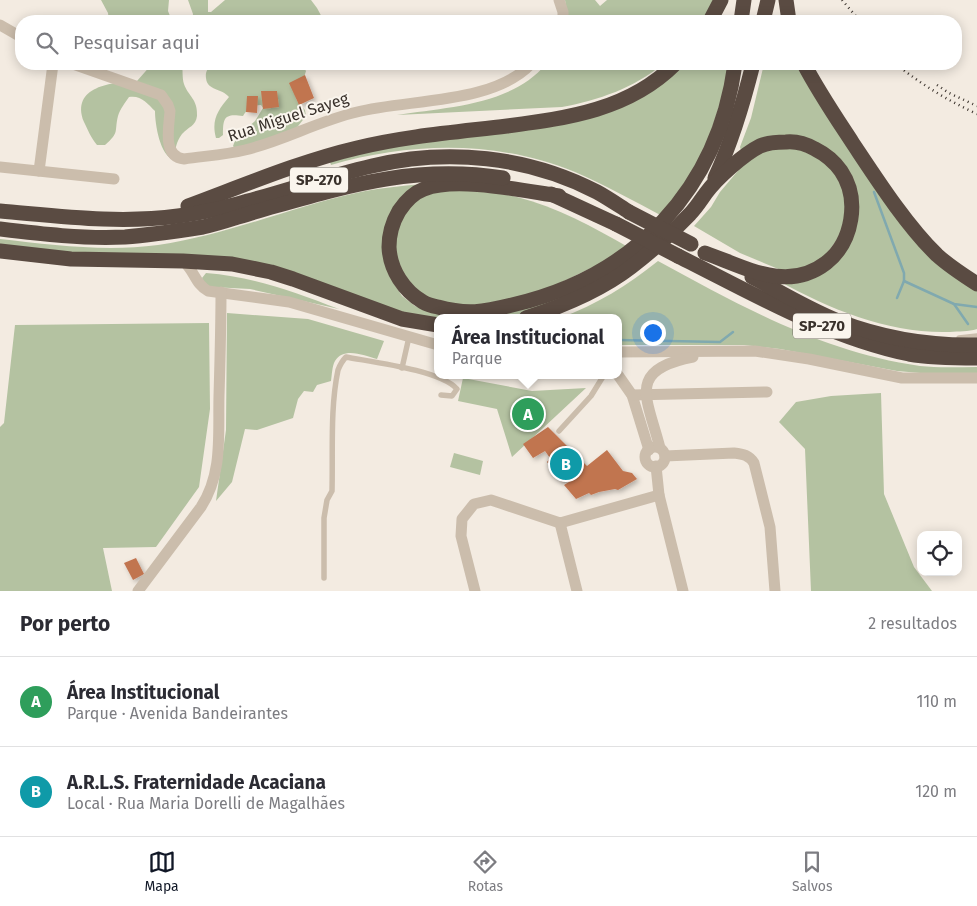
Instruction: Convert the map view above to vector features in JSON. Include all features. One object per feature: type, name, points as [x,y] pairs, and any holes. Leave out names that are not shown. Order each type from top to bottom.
[{"type":"highway","points":[[713,15],[721,0]]},
{"type":"highway","points":[[742,15],[744,0]]},
{"type":"highway","points":[[764,15],[768,0]]},
{"type":"highway","points":[[786,0],[788,15]]},
{"type":"highway","points":[[114,220],[153,215],[180,208],[357,148],[420,137],[578,115],[614,104],[642,89],[667,70]]},
{"type":"highway","points":[[559,196],[471,185],[443,185],[424,189],[405,202],[391,227],[389,254],[393,268],[406,289],[424,303],[455,312],[482,312],[526,302],[577,284],[601,272],[652,234],[679,204],[697,178],[715,141],[727,104],[734,70]]},
{"type":"highway","points":[[537,314],[574,301],[602,287],[631,268],[664,240],[692,212],[711,186],[729,148],[751,70]]},
{"type":"highway","points":[[807,70],[861,154],[914,230],[937,255],[960,274],[977,284]]},
{"type":"highway","points":[[705,253],[755,272],[774,277],[798,276],[819,268],[836,255],[847,237],[852,214],[850,190],[841,171],[827,156],[806,144],[788,141],[762,145],[745,155],[711,186]]},
{"type":"highway","name":"SP-270","points":[[0,211],[114,220],[143,220],[179,216],[249,200],[374,165],[441,157],[514,162],[552,173],[596,192],[705,253],[838,321],[898,339],[949,345],[977,345]]},
{"type":"highway","name":"SP-270","points":[[0,229],[89,237],[123,237],[164,233],[206,226],[382,178],[449,173],[480,175],[525,184],[559,196],[831,330],[873,345],[911,354],[947,358],[977,358]]},
{"type":"highway","points":[[0,252],[71,259],[211,262],[271,272],[402,319],[434,324]]},
{"type":"street","points":[[559,0],[563,15]]},
{"type":"street","points":[[0,25],[15,34]]},
{"type":"street","points":[[39,171],[53,70]]},
{"type":"street","name":"Rua Miguel Sayeg","points":[[90,70],[161,95],[170,111],[170,149],[175,157],[184,159],[245,150],[358,111],[472,94],[509,80],[523,70]]},
{"type":"street","points":[[0,167],[114,179]]},
{"type":"street","points":[[183,261],[190,266],[201,287],[208,291],[289,302],[434,344]]},
{"type":"street","points":[[197,277],[202,267],[211,262]]},
{"type":"street","points":[[138,591],[200,507],[208,495],[213,482],[219,450],[221,292]]},
{"type":"street","points":[[658,451],[647,396],[646,386],[648,379],[657,370],[672,361],[725,350]]},
{"type":"street","points":[[622,352],[755,351],[785,354],[902,378],[977,378]]},
{"type":"street","points":[[646,352],[657,370]]},
{"type":"street","points":[[621,379],[632,396],[658,451],[663,462],[656,466],[650,465],[646,460],[646,455],[658,451],[744,454],[754,462],[770,527],[775,591]]},
{"type":"street","points":[[632,396],[767,392]]},
{"type":"street","points":[[656,466],[659,495],[683,591]]},
{"type":"street","points":[[475,591],[461,536],[462,519],[474,504],[491,500],[560,523],[659,495]]},
{"type":"street","points":[[560,523],[577,591]]},
{"type":"lane","points":[[898,339],[953,339],[977,336]]},
{"type":"lane","points":[[402,368],[409,337]]},
{"type":"lane","points":[[324,578],[324,518],[327,500],[332,491],[334,403],[338,370],[341,362],[346,357],[434,376]]},
{"type":"lane","points":[[441,394],[452,396],[457,389],[443,379]]},
{"type":"lane","points":[[559,432],[591,396],[602,379]]},
{"type":"green space","points":[[101,0],[169,0],[170,15],[108,15]]},
{"type":"green space","points":[[188,0],[208,0],[208,12],[211,12],[225,0],[311,0],[321,15],[193,15]]},
{"type":"green space","points":[[565,0],[595,0],[600,6],[607,0],[714,0],[705,15],[567,15]]},
{"type":"green space","points":[[147,70],[182,70],[184,84],[196,106],[197,116],[193,124],[180,137],[176,146],[174,160],[169,157],[162,146],[157,131],[155,111],[137,97],[129,97],[123,106],[119,113],[116,132],[110,141],[105,145],[97,145],[91,137],[81,110],[83,101],[88,93],[106,85],[137,81]]},
{"type":"green space","points":[[207,70],[305,70],[304,78],[296,91],[296,99],[305,110],[306,116],[291,135],[236,150],[233,146],[236,138],[255,121],[263,108],[261,105],[255,106],[248,109],[243,116],[228,116],[223,124],[223,135],[216,138],[215,121],[222,106],[229,97],[209,85],[206,72]]},
{"type":"green space","points":[[540,70],[655,70],[616,92],[562,107],[397,115],[477,102],[515,89],[532,78]]},
{"type":"green space","points":[[670,70],[730,70],[704,153],[664,217],[575,172],[515,154],[454,148],[423,149],[361,157],[331,165],[330,162],[387,147],[570,122]]},
{"type":"green space","points":[[763,70],[802,70],[883,192],[977,288],[977,329],[928,332],[883,324],[840,310],[779,281],[812,278],[856,214],[819,145],[741,151],[740,147],[751,118]]},
{"type":"green space","points":[[797,148],[828,163],[846,192],[845,229],[821,261],[788,273],[740,253],[694,226],[748,159],[762,151]]},
{"type":"green space","points":[[423,184],[399,202],[393,282],[402,296],[415,306],[441,314],[434,314],[434,318],[420,318],[278,271],[74,255],[0,246],[0,239],[99,248],[158,245],[208,235],[331,199],[381,188]]},
{"type":"green space","points":[[452,190],[501,194],[532,201],[574,218],[628,247],[616,256],[535,295],[474,307],[432,301],[410,287],[393,252],[395,234],[408,206],[420,198],[436,192]]},
{"type":"green space","points":[[658,261],[752,311],[817,339],[885,360],[927,367],[977,367],[977,373],[932,374],[897,371],[780,349],[744,345],[622,345],[622,314],[569,314],[611,294]]},
{"type":"green space","points":[[206,273],[258,282],[290,291],[339,309],[250,289],[212,287],[205,285],[202,278]]},
{"type":"green space","points":[[608,279],[526,314],[457,314]]},
{"type":"green space","points":[[227,313],[308,319],[384,341],[377,359],[355,353],[339,356],[333,365],[331,381],[317,385],[313,392],[304,391],[298,399],[293,418],[257,430],[245,429],[232,482],[216,501],[226,430]]},
{"type":"green space","points":[[209,323],[210,409],[199,487],[156,547],[103,548],[112,591],[0,591],[0,427],[4,423],[15,325]]},
{"type":"green space","points":[[463,379],[532,391],[586,388],[512,457],[497,409],[458,401]]},
{"type":"green space","points":[[881,393],[884,494],[917,571],[917,576],[921,576],[932,591],[811,591],[805,449],[779,422],[796,402],[831,396]]},
{"type":"green space","points":[[454,453],[483,461],[480,475],[450,467]]},
{"type":"building","points":[[305,75],[314,98],[299,105],[289,83]]},
{"type":"building","points":[[261,91],[277,91],[279,107],[263,109]]},
{"type":"building","points":[[247,96],[258,96],[257,113],[246,112]]},
{"type":"building","points":[[548,427],[587,466],[607,450],[623,471],[632,473],[637,479],[618,490],[615,489],[591,495],[589,493],[576,499],[564,485],[569,482],[566,478],[562,482],[547,462],[550,458],[545,451],[533,458],[523,444]]},
{"type":"building","points":[[136,558],[144,574],[133,580],[124,563]]},
{"type":"waterway","points":[[874,192],[904,273],[904,281],[897,298]]},
{"type":"waterway","points":[[904,281],[954,304],[977,307]]},
{"type":"waterway","points":[[954,304],[968,324]]},
{"type":"waterway","points":[[622,340],[720,342],[733,332]]},
{"type":"railway","points":[[842,0],[855,15]]},
{"type":"railway","points":[[904,70],[935,92],[977,114]]},
{"type":"railway","points":[[937,85],[949,93],[977,106]]},
{"type":"place","name":"Área Institucional","points":[[528,414]]},
{"type":"place","name":"A.R.L.S. Fraternidade Acaciana","points":[[566,464]]}]
